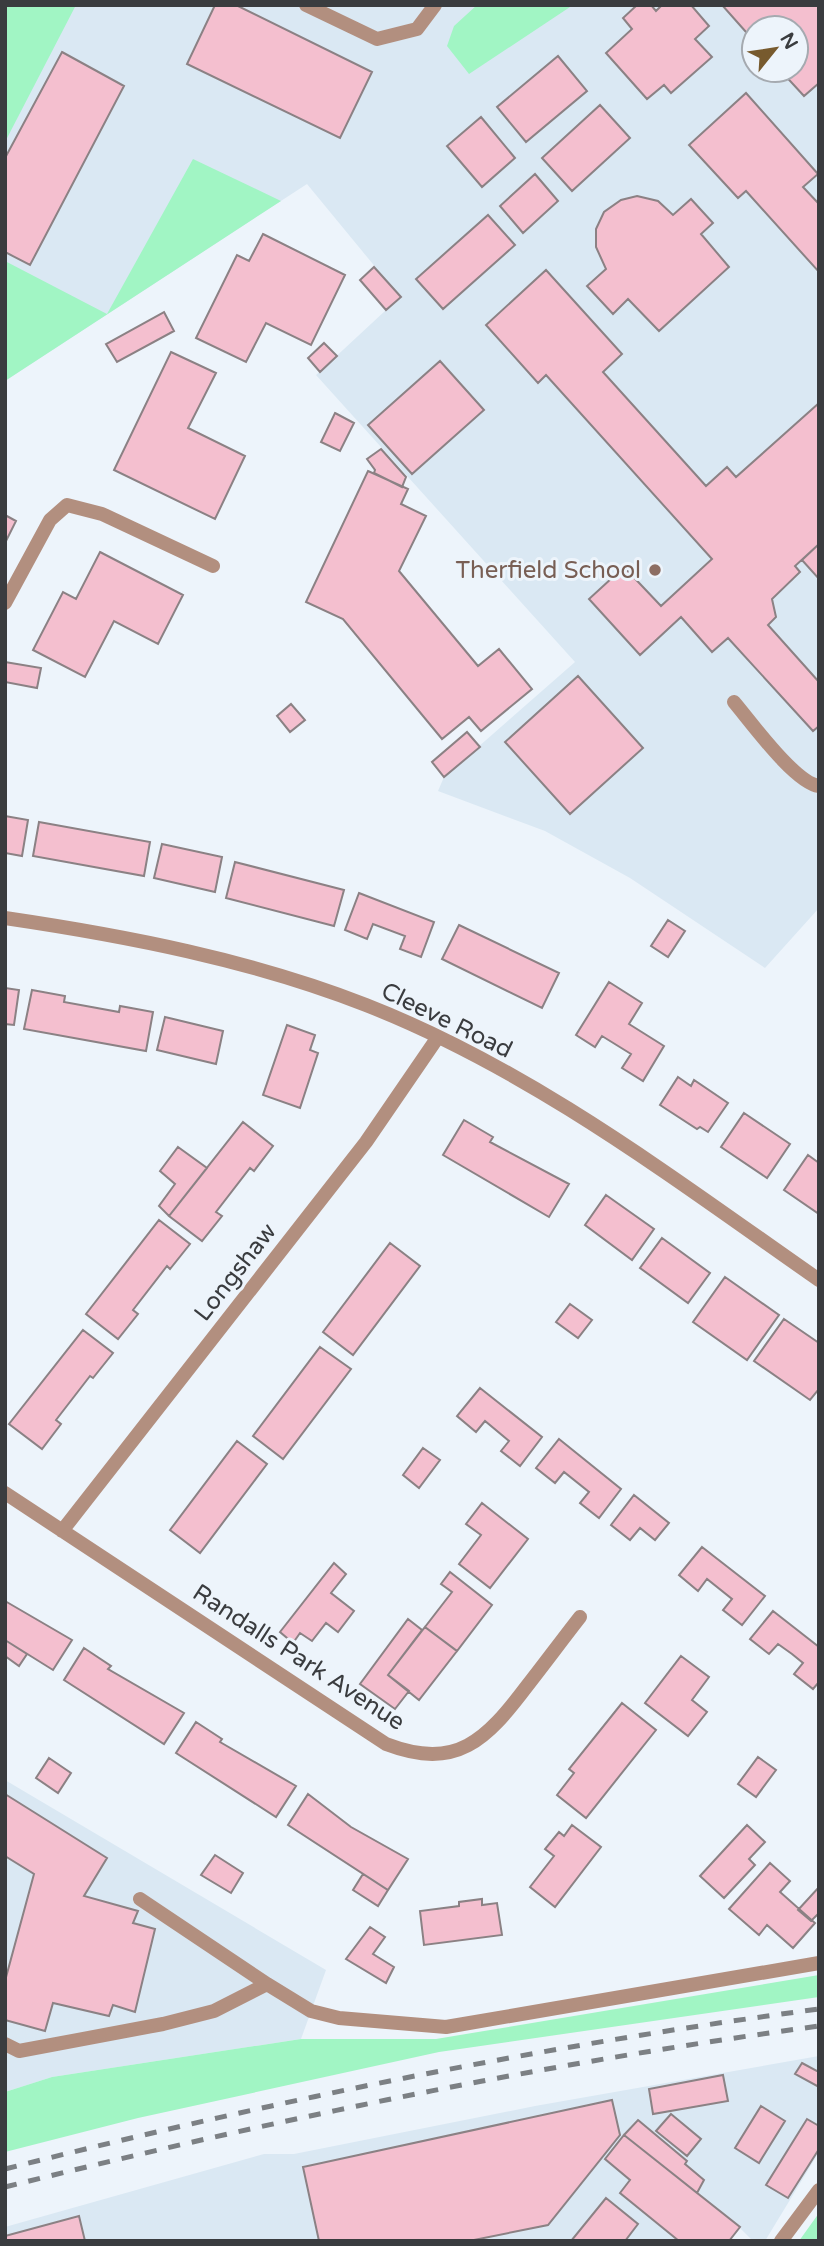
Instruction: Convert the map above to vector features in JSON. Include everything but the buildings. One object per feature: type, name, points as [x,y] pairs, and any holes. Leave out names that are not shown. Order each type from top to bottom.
[{"type":"street","points":[[306,5],[377,39],[417,29],[435,5]]},
{"type":"street","points":[[5,603],[50,520],[67,505],[102,514],[213,566]]},
{"type":"street","points":[[734,702],[784,760],[811,785],[819,786]]},
{"type":"street","name":"Cleeve Road","points":[[5,918],[234,962],[366,1005],[438,1037],[547,1095],[607,1132],[819,1280]]},
{"type":"street","name":"Longshaw","points":[[62,1531],[366,1142],[438,1037]]},
{"type":"street","name":"Randalls Park Avenue","points":[[5,1493],[387,1744],[411,1754],[435,1755],[477,1742],[496,1726],[580,1617]]},
{"type":"street","points":[[140,1899],[311,2011],[339,2018],[446,2027],[819,1963]]},
{"type":"street","points":[[5,2060],[19,2051],[163,2024],[214,2011],[267,1984]]},
{"type":"street","points":[[5,2044],[19,2051]]},
{"type":"street","points":[[781,2241],[819,2190]]},
{"type":"shaded area","name":"Therfield School","points":[[5,5],[819,5],[819,908],[765,968],[630,878],[545,831],[438,791],[444,777],[575,662],[316,375],[400,297],[307,184],[5,381]]},
{"type":"shaded area","points":[[5,1780],[326,1970],[301,2039],[52,2077],[5,2092]]},
{"type":"shaded area","points":[[819,2056],[819,2152],[765,2241],[753,2241],[740,2228],[729,2241],[5,2241],[5,2227],[264,2154],[294,2154],[535,2106]]},
{"type":"green space","points":[[5,5],[76,5],[5,142]]},
{"type":"green space","points":[[477,5],[573,5],[469,74],[447,46],[454,26]]},
{"type":"green space","points":[[193,159],[281,201],[5,381],[5,261],[107,314]]},
{"type":"green space","points":[[819,1975],[819,1997],[439,2052],[138,2118],[5,2152],[5,2092],[52,2077],[301,2039],[436,2039]]},
{"type":"green space","points":[[819,2213],[819,2241],[799,2241]]},
{"type":"railway","points":[[5,2169],[207,2120],[410,2077],[716,2023],[819,2009]]},
{"type":"railway","points":[[5,2187],[308,2116],[410,2095],[614,2057],[819,2026]]},
{"type":"place","name":"Therfield School","points":[[655,570]]}]
